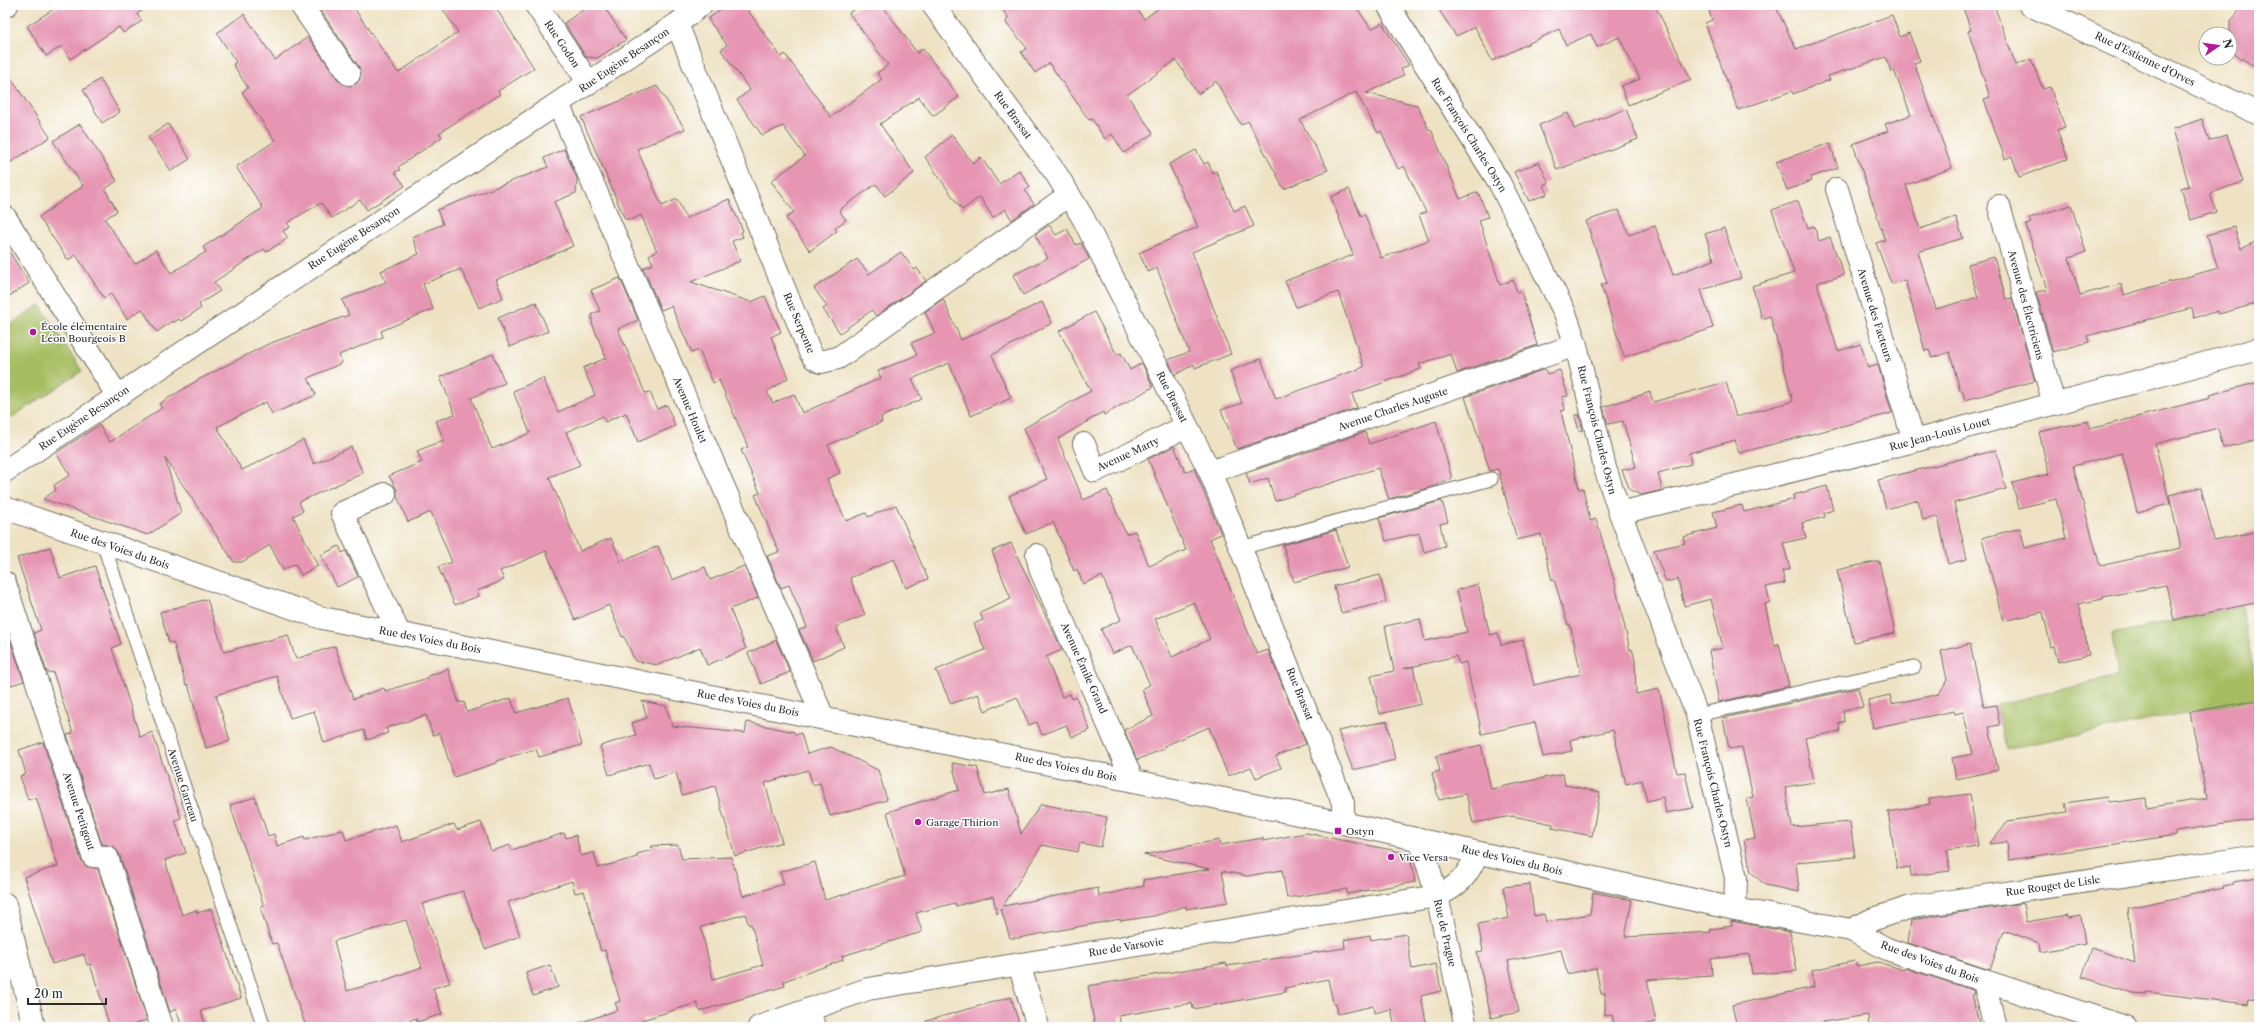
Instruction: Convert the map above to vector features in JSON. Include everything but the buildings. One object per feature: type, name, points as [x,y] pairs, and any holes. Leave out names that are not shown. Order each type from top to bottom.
[{"type":"street","points":[[301,5],[349,74]]},
{"type":"street","name":"Rue Godon","points":[[536,5],[589,83]]},
{"type":"street","name":"Rue Eugène Besançon","points":[[5,471],[117,395],[589,83],[677,24],[702,5]]},
{"type":"street","name":"Rue Brassat","points":[[933,5],[1057,175],[1083,218],[1210,472],[1343,803],[1343,822]]},
{"type":"street","name":"Rue François Charles Ostyn","points":[[1388,5],[1499,182],[1565,313],[1576,346],[1605,468],[1620,513],[1697,715],[1736,878],[1735,909]]},
{"type":"street","name":"Rue d'Estienne d'Orves","points":[[2037,6],[2259,114]]},
{"type":"street","name":"Rue Serpente","points":[[677,24],[810,352],[814,358],[821,362],[838,358],[1069,195]]},
{"type":"street","name":"Avenue Houlet","points":[[558,103],[823,717]]},
{"type":"street","name":"Avenue des Facteurs","points":[[1837,189],[1914,441]]},
{"type":"street","name":"Avenue des Électriciens","points":[[1999,206],[2054,404]]},
{"type":"street","points":[[5,217],[117,395]]},
{"type":"street","name":"Avenue Charles Auguste","points":[[1210,472],[1576,346]]},
{"type":"street","name":"Rue Jean-Louis Louet","points":[[1620,513],[1914,441],[2259,349]]},
{"type":"street","name":"Avenue Marty","points":[[1084,444],[1095,471],[1187,426]]},
{"type":"street","points":[[385,494],[342,513],[399,633]]},
{"type":"street","name":"Rue des Voies du Bois","points":[[5,508],[322,618],[1343,822],[1477,853],[1735,909],[1851,930],[1887,949],[1984,982],[2126,1027]]},
{"type":"street","name":"Avenue Émile Grand","points":[[1037,555],[1041,571],[1133,781]]},
{"type":"street","name":"Avenue Petitgout","points":[[5,583],[93,856],[107,856],[162,1027]]},
{"type":"street","name":"Rue de Prague","points":[[1420,839],[1437,896],[1466,1027]]},
{"type":"street","name":"Rue de Varsovie","points":[[759,1027],[812,1018],[868,989],[1437,896],[1448,891],[1464,878],[1477,853]]},
{"type":"street","name":"Rue Rouget de Lisle","points":[[1851,930],[1871,920],[1911,907],[2259,856]]},
{"type":"street","points":[[5,904],[34,1027]]},
{"type":"street","points":[[1019,964],[1038,1027]]},
{"type":"street","points":[[1984,982],[1995,1027]]},
{"type":"lane","points":[[1241,548],[1491,478]]},
{"type":"lane","name":"Avenue Garreau","points":[[103,543],[264,1027]]},
{"type":"lane","points":[[1697,715],[1914,667]]},
{"type":"green space","points":[[40,305],[82,371],[5,422],[5,328]]},
{"type":"green space","points":[[2241,606],[2259,698],[2006,749],[1996,705],[2118,676],[2112,634]]},
{"type":"place","name":"École élémentaire Léon Bourgeois B","points":[[33,332]]},
{"type":"place","name":"Garage Thirion","points":[[918,822]]},
{"type":"place","name":"Ostyn","points":[[1338,831]]},
{"type":"place","name":"Vice Versa","points":[[1391,857]]}]
